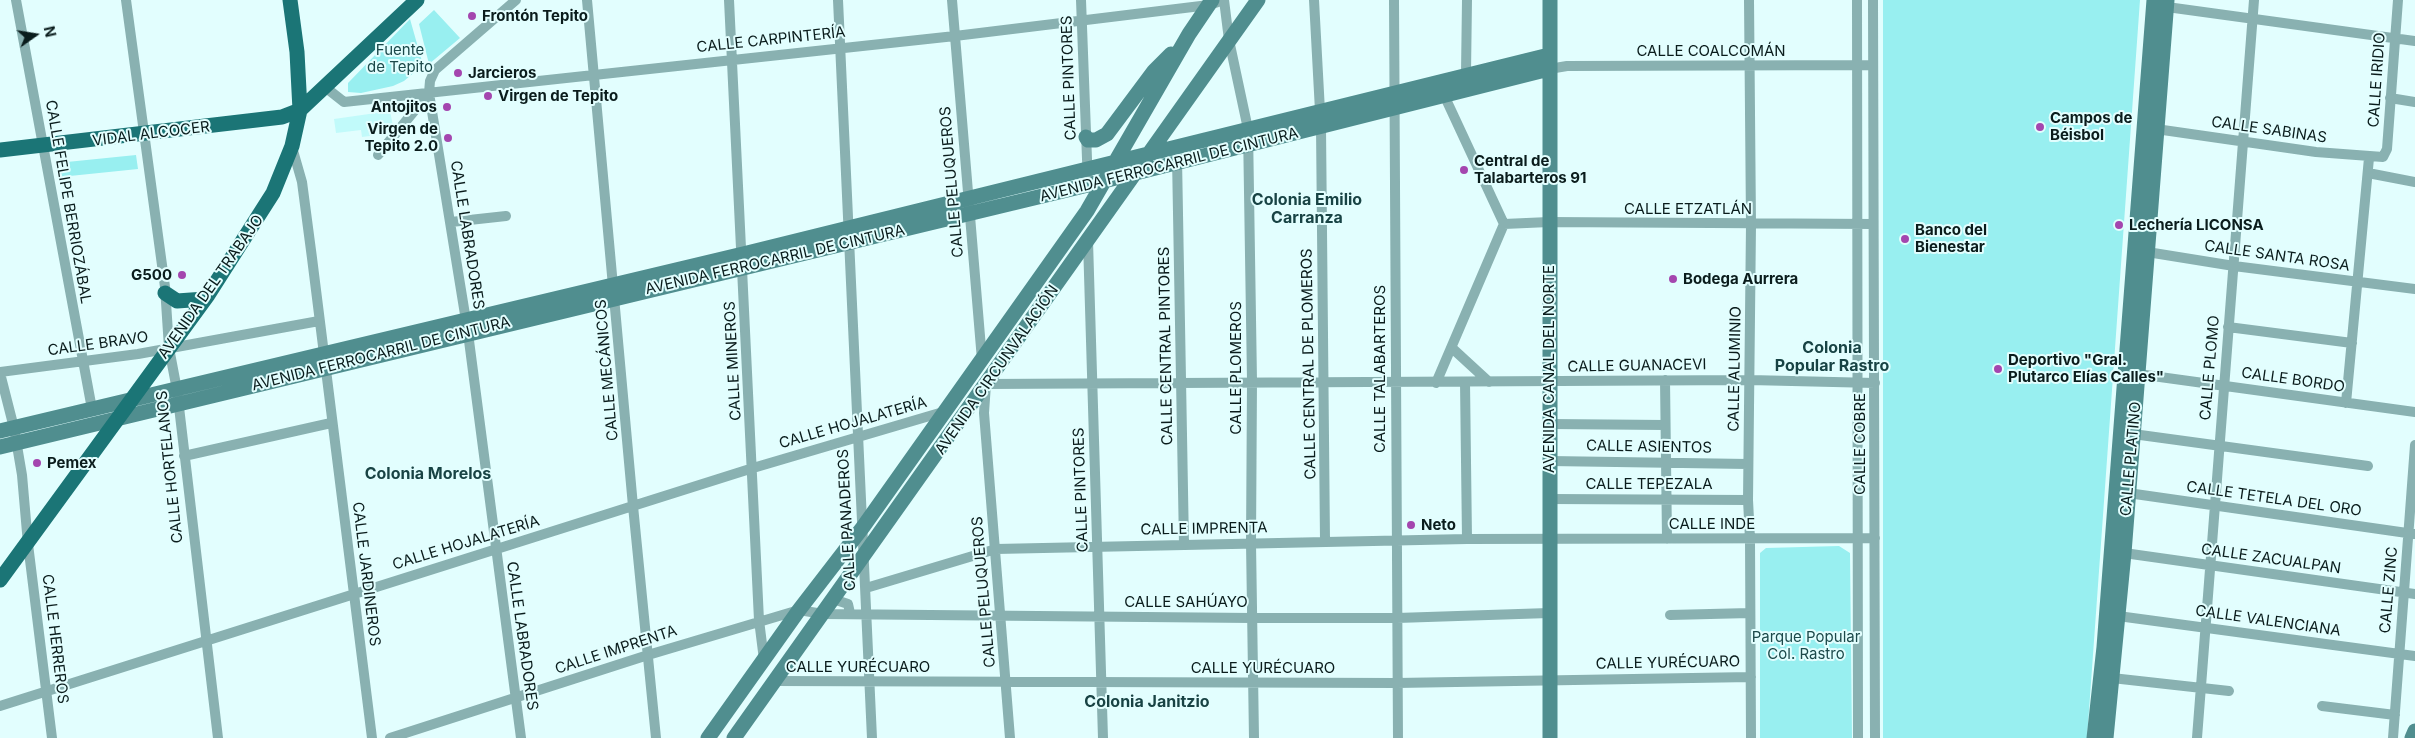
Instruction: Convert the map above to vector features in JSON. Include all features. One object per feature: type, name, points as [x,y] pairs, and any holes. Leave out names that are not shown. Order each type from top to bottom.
[{"type":"main road","name":"AVENIDA DEL TRABAJO","points":[[0,580],[205,299],[267,205],[292,146],[300,110],[297,52],[290,0]]},
{"type":"main road","points":[[300,110],[412,2]]},
{"type":"main road","name":"VIDAL ALCOCER","points":[[0,150],[272,120],[300,110]]},
{"type":"main road","points":[[166,293],[177,301],[205,299]]},
{"type":"street","name":"CALLE FELIPE BERRIOZÁBAL","points":[[16,0],[92,409]]},
{"type":"street","name":"CALLE HORTELANOS","points":[[126,0],[166,293],[169,348],[178,396],[218,738]]},
{"type":"street","points":[[378,155],[429,93],[430,81],[435,70],[516,0]]},
{"type":"street","name":"CALLE MECÁNICOS","points":[[587,0],[656,738]]},
{"type":"street","name":"CALLE MINEROS","points":[[729,0],[759,620],[764,660]]},
{"type":"street","name":"CALLE PANADEROS","points":[[838,0],[872,738]]},
{"type":"street","name":"CALLE PELUQUEROS","points":[[952,0],[982,362]]},
{"type":"street","name":"CALLE PINTORES","points":[[1081,0],[1088,185]]},
{"type":"street","name":"AVENIDA CIRCUNVALACIÓN","points":[[734,738],[1258,0]]},
{"type":"street","points":[[1314,0],[1320,111]]},
{"type":"street","name":"CALLE TALABARTEROS","points":[[1394,0],[1398,733]]},
{"type":"street","points":[[1466,0],[1466,73]]},
{"type":"street","name":"AVENIDA CANAL DEL NORTE","points":[[1550,0],[1550,499],[1548,539],[1550,738]]},
{"type":"street","name":"CALLE ALUMINIO","points":[[1749,0],[1751,224],[1748,500],[1750,539],[1751,738]]},
{"type":"street","name":"CALLE COBRE","points":[[1857,0],[1858,738]]},
{"type":"street","name":"CALLE COBRE","points":[[1873,0],[1875,738]]},
{"type":"street","name":"CALLE PLOMO","points":[[2197,738],[2218,446],[2244,143],[2254,0]]},
{"type":"street","name":"CALLE IRIDIO","points":[[2346,403],[2368,173],[2374,158],[2386,152],[2398,0]]},
{"type":"street","name":"CALLE CARPINTERÍA","points":[[326,87],[344,102],[955,36],[1081,21],[1217,1]]},
{"type":"street","name":"AVENIDA CIRCUNVALACIÓN","points":[[708,738],[799,610],[863,527],[943,412],[982,362],[1107,179],[1188,34],[1217,1]]},
{"type":"street","name":"CALLE PLOMEROS","points":[[1217,1],[1229,40],[1248,137],[1252,381],[1251,543],[1254,738]]},
{"type":"street","points":[[2163,2],[2252,18],[2415,41]]},
{"type":"street","name":"CALLE PLATINO","points":[[2103,737],[2112,678],[2124,553],[2138,374],[2140,251],[2156,128],[2163,2]]},
{"type":"street","name":"CALLE PLATINO","points":[[2103,737],[2104,647],[2163,2]]},
{"type":"street","points":[[1086,137],[1088,140],[1096,140],[1107,134],[1154,71],[1188,34]]},
{"type":"street","name":"AVENIDA FERROCARRIL DE CINTURA","points":[[1248,137],[1320,111],[1466,73],[1549,62]]},
{"type":"street","name":"AVENIDA FERROCARRIL DE CINTURA","points":[[970,206],[1088,185],[1136,172],[1177,154],[1248,137],[1321,127],[1444,95],[1549,62]]},
{"type":"street","name":"CALLE COALCOMÁN","points":[[1549,62],[1566,66],[1873,65]]},
{"type":"street","name":"CALLE LABRADORES","points":[[429,93],[467,327],[521,738]]},
{"type":"street","points":[[1436,383],[1504,224],[1444,95]]},
{"type":"street","points":[[2390,98],[2415,102]]},
{"type":"street","points":[[1145,112],[1149,126],[1154,132],[1162,133]]},
{"type":"street","name":"CALLE CENTRAL DE PLOMEROS","points":[[1321,127],[1325,383],[1325,541]]},
{"type":"street","name":"CALLE SABINAS","points":[[2156,128],[2244,143],[2374,158]]},
{"type":"street","name":"CALLE JARDINEROS","points":[[292,146],[302,182],[372,738]]},
{"type":"street","name":"AVENIDA FERROCARRIL DE CINTURA","points":[[10,434],[119,417],[178,396],[970,206],[1117,162],[1150,154],[1177,154]]},
{"type":"street","name":"CALLE CENTRAL PINTORES","points":[[1177,154],[1184,545]]},
{"type":"street","points":[[2368,173],[2415,182]]},
{"type":"street","points":[[451,222],[506,216]]},
{"type":"street","name":"CALLE ETZATLÁN","points":[[1504,224],[1549,222],[1873,224]]},
{"type":"street","name":"CALLE PINTORES","points":[[1088,241],[1103,738]]},
{"type":"street","name":"CALLE SANTA ROSA","points":[[2140,251],[2234,266],[2415,289]]},
{"type":"street","name":"CALLE BRAVO","points":[[0,372],[82,362],[319,321]]},
{"type":"street","points":[[2228,327],[2352,343]]},
{"type":"street","points":[[1452,348],[1489,382]]},
{"type":"street","name":"CALLE HERREROS","points":[[0,372],[10,434],[22,474],[28,544],[48,690],[52,738]]},
{"type":"street","name":"CALLE BORDO","points":[[2138,374],[2415,412]]},
{"type":"street","points":[[1665,380],[1667,539]]},
{"type":"street","name":"CALLE GUANACEVI","points":[[1550,382],[1750,380],[1875,383]]},
{"type":"street","points":[[986,384],[1252,381],[1325,383],[1550,382]]},
{"type":"street","points":[[1465,382],[1467,539]]},
{"type":"street","name":"CALLE PELUQUEROS","points":[[986,384],[984,413],[1002,616],[1010,738]]},
{"type":"street","name":"AVENIDA FERROCARRIL DE CINTURA","points":[[0,447],[10,434],[92,409],[130,401],[178,396]]},
{"type":"street","name":"CALLE HOJALATERÍA","points":[[0,706],[753,468],[943,412]]},
{"type":"street","points":[[184,456],[331,423]]},
{"type":"street","points":[[1550,424],[1665,425]]},
{"type":"street","points":[[2133,434],[2368,466]]},
{"type":"street","name":"CALLE ZINC","points":[[2393,738],[2398,654],[2410,594],[2415,445]]},
{"type":"street","name":"CALLE ASIENTOS","points":[[1550,461],[1748,464]]},
{"type":"street","name":"CALLE TETELA DEL ORO","points":[[2128,493],[2412,534]]},
{"type":"street","name":"CALLE TEPEZALA","points":[[1550,499],[1666,498],[1748,500]]},
{"type":"street","name":"CALLE INDE","points":[[1548,539],[1875,538]]},
{"type":"street","name":"CALLE IMPRENTA","points":[[866,588],[996,549],[1325,541],[1548,539]]},
{"type":"street","name":"CALLE ZACUALPAN","points":[[2124,553],[2410,594]]},
{"type":"street","points":[[833,599],[848,604],[850,613]]},
{"type":"street","name":"CALLE IMPRENTA","points":[[390,738],[759,620],[799,610],[823,614]]},
{"type":"street","name":"CALLE SAHÚAYO","points":[[823,614],[1397,618],[1549,613]]},
{"type":"street","points":[[1670,615],[1750,613]]},
{"type":"street","name":"CALLE VALENCIANA","points":[[2118,616],[2415,656]]},
{"type":"street","name":"CALLE YURÉCUARO","points":[[775,681],[1397,683],[1751,677]]},
{"type":"street","points":[[2112,678],[2230,691]]},
{"type":"street","points":[[2322,706],[2395,715]]},
{"type":"street","points":[[2412,738],[2415,731]]},
{"type":"shaded area","points":[[390,111],[393,126],[369,129],[370,136],[362,137],[361,130],[336,133],[334,119]]},
{"type":"green space","name":"Deportivo \"Gral. Plutarco Elías Calles\"","points":[[1883,0],[2140,0],[2087,738],[1883,738]]},
{"type":"green space","points":[[434,10],[460,38],[429,64],[419,24]]},
{"type":"green space","name":"Fuente de Tepito","points":[[410,19],[423,65],[404,81],[393,86],[361,93],[348,92],[348,83]]},
{"type":"green space","points":[[136,155],[138,169],[60,177],[57,163]]},
{"type":"green space","name":"Parque Popular Col. Rastro","points":[[1839,546],[1850,553],[1852,738],[1760,738],[1760,553],[1766,548]]},
{"type":"place","name":"Frontón Tepito","points":[[472,16]]},
{"type":"place","name":"Jarcieros","points":[[458,73]]},
{"type":"place","name":"Virgen de Tepito","points":[[488,96]]},
{"type":"place","name":"Antojitos","points":[[447,107]]},
{"type":"place","name":"Campos de Béisbol","points":[[2040,127]]},
{"type":"place","name":"Virgen de Tepito 2.0","points":[[448,138]]},
{"type":"place","name":"Central de Talabarteros 91","points":[[1464,170]]},
{"type":"place","name":"Lechería LICONSA","points":[[2119,225]]},
{"type":"place","name":"Banco del Bienestar","points":[[1905,239]]},
{"type":"place","name":"G500","points":[[182,275]]},
{"type":"place","name":"Bodega Aurrera","points":[[1673,279]]},
{"type":"place","name":"Deportivo \"Gral. Plutarco Elías Calles\"","points":[[1998,369]]},
{"type":"place","name":"Pemex","points":[[37,463]]},
{"type":"place","name":"Neto","points":[[1411,525]]},
{"type":"district","name":"Colonia Emilio Carranza","points":[[1307,209]]},
{"type":"district","name":"Colonia Popular Rastro","points":[[1832,357]]},
{"type":"district","name":"Colonia Morelos","points":[[428,474]]},
{"type":"district","name":"Colonia Janitzio","points":[[1147,702]]}]
